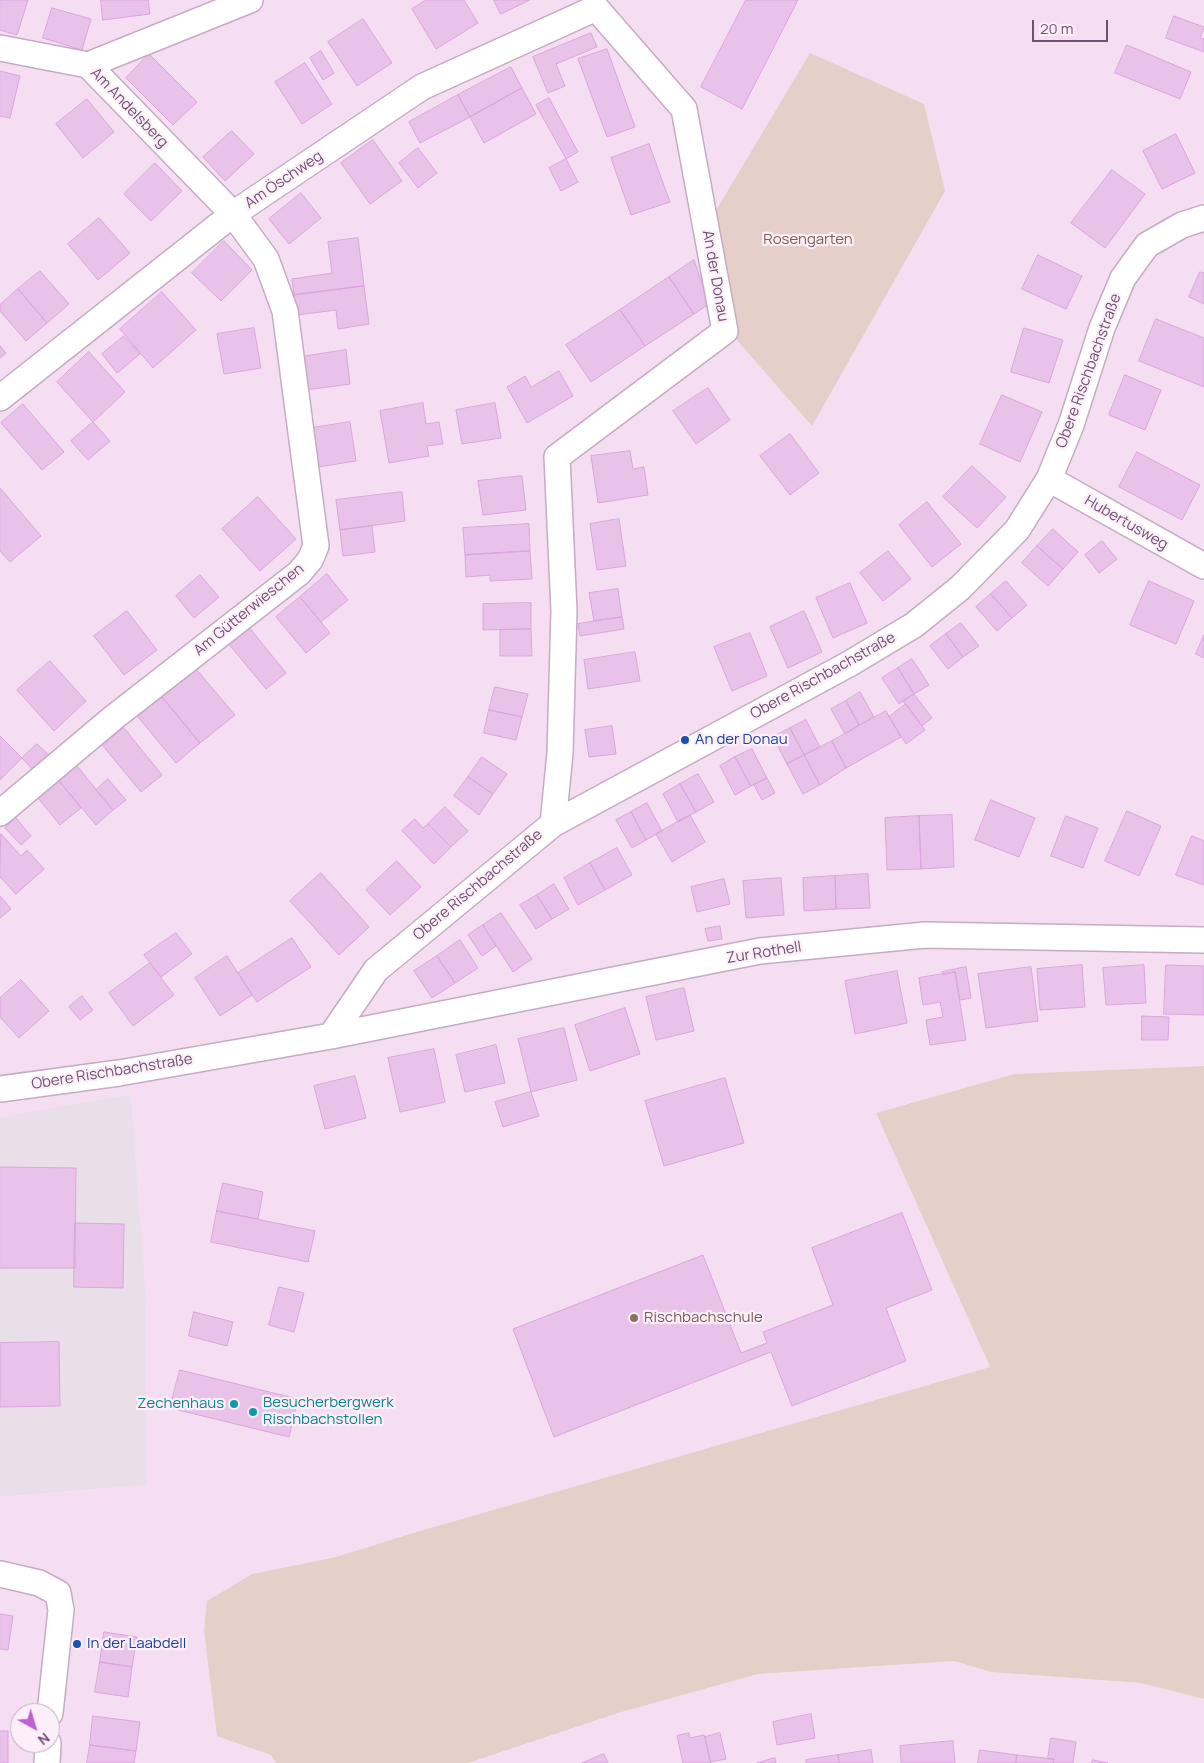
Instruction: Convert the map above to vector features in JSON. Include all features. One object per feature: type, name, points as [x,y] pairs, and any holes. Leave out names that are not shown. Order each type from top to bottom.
[{"type":"street","points":[[88,65],[250,0]]},
{"type":"street","name":"Am Öschweg","points":[[0,398],[233,214],[422,87],[596,8]]},
{"type":"street","name":"An der Donau","points":[[553,824],[560,753],[564,610],[557,457],[725,331],[684,109],[596,8]]},
{"type":"street","name":"Am Andelsberg","points":[[0,48],[88,65],[233,214]]},
{"type":"street","name":"Am Gütterwieschen","points":[[0,814],[113,718],[299,573],[310,560],[316,546],[285,311],[266,259],[233,214]]},
{"type":"street","name":"Obere Rischbachstraße","points":[[0,1089],[119,1073],[331,1036],[376,970],[553,824],[849,664],[914,625],[960,588],[1017,530],[1049,479],[1071,425],[1102,328],[1123,278],[1147,245],[1182,225],[1204,218]]},
{"type":"street","name":"Hubertusweg","points":[[1049,479],[1204,566]]},
{"type":"street","name":"Zur Rothell","points":[[331,1036],[760,951],[925,935],[1204,940]]},
{"type":"street","points":[[0,1574],[39,1583],[58,1593],[61,1610],[51,1703]]},
{"type":"shaded area","points":[[0,0],[1204,0],[1204,1066],[1014,1074],[876,1113],[990,1367],[413,1533],[336,1557],[252,1574],[204,1631],[217,1735],[271,1755],[276,1763],[0,1763],[0,1497],[147,1485],[146,1295],[131,1094],[0,1117]]},
{"type":"shaded area","points":[[131,1094],[146,1295],[147,1485],[0,1497],[0,1117]]},
{"type":"shaded area","points":[[954,1661],[991,1672],[1141,1683],[1204,1699],[1204,1763],[468,1763],[618,1713],[758,1674]]},
{"type":"green space","name":"Rosengarten","points":[[810,53],[924,104],[945,191],[812,426],[730,332],[708,224]]},
{"type":"green space","points":[[1204,1066],[1204,1699],[1141,1683],[991,1672],[954,1661],[758,1674],[618,1713],[468,1763],[276,1763],[271,1755],[217,1736],[204,1631],[207,1601],[252,1574],[336,1557],[413,1533],[990,1367],[876,1113],[1014,1074]]},
{"type":"building","points":[[0,0],[28,0],[17,35],[0,30]]},
{"type":"building","points":[[101,0],[148,0],[150,14],[103,20]]},
{"type":"building","points":[[426,0],[464,0],[478,23],[436,49],[412,9]]},
{"type":"building","points":[[494,0],[530,0],[501,14]]},
{"type":"building","points":[[746,0],[798,0],[742,109],[701,87]]},
{"type":"building","points":[[52,8],[91,19],[82,50],[43,38]]},
{"type":"building","points":[[1174,16],[1204,27],[1200,38],[1204,39],[1204,52],[1166,38]]},
{"type":"building","points":[[363,19],[392,63],[357,86],[328,42]]},
{"type":"building","points":[[591,33],[597,47],[556,64],[565,86],[548,93],[533,57]]},
{"type":"building","points":[[1127,45],[1191,72],[1180,99],[1115,73]]},
{"type":"building","points":[[607,49],[635,127],[607,137],[578,59]]},
{"type":"building","points":[[321,51],[334,73],[323,80],[310,58]]},
{"type":"building","points":[[149,54],[197,102],[173,125],[126,78]]},
{"type":"building","points":[[305,63],[332,104],[302,124],[275,82]]},
{"type":"building","points":[[511,67],[522,88],[470,117],[458,95]]},
{"type":"building","points":[[0,71],[20,76],[10,118],[0,116]]},
{"type":"building","points":[[522,88],[536,114],[484,143],[470,117]]},
{"type":"building","points":[[458,95],[470,117],[420,143],[409,122]]},
{"type":"building","points":[[549,98],[578,152],[566,159],[536,105]]},
{"type":"building","points":[[87,99],[114,132],[83,158],[56,124]]},
{"type":"building","points":[[232,131],[254,154],[225,181],[203,157]]},
{"type":"building","points":[[1176,134],[1195,173],[1162,189],[1143,151]]},
{"type":"building","points":[[373,140],[402,181],[370,204],[341,163]]},
{"type":"building","points":[[649,144],[670,202],[631,215],[611,158]]},
{"type":"building","points":[[418,148],[437,173],[418,188],[399,163]]},
{"type":"building","points":[[566,159],[578,182],[561,191],[549,168]]},
{"type":"building","points":[[155,163],[182,191],[151,221],[124,194]]},
{"type":"building","points":[[1112,170],[1145,194],[1105,248],[1071,223]]},
{"type":"building","points":[[301,193],[321,218],[289,244],[269,219]]},
{"type":"building","points":[[99,218],[130,253],[98,280],[68,244]]},
{"type":"building","points":[[358,238],[364,286],[294,295],[292,279],[332,273],[328,242]]},
{"type":"building","points":[[224,241],[252,270],[221,301],[192,273]]},
{"type":"building","points":[[1038,255],[1082,276],[1066,309],[1022,289]]},
{"type":"building","points":[[694,260],[709,304],[694,314],[669,277]]},
{"type":"building","points":[[40,271],[69,304],[47,323],[18,289]]},
{"type":"building","points":[[1200,272],[1204,273],[1204,304],[1189,297]]},
{"type":"building","points":[[669,277],[694,314],[645,346],[620,310]]},
{"type":"building","points":[[364,286],[369,324],[338,329],[336,310],[297,315],[294,295]]},
{"type":"building","points":[[18,289],[47,323],[26,341],[0,311],[0,305]]},
{"type":"building","points":[[162,292],[196,330],[153,368],[120,329]]},
{"type":"building","points":[[620,310],[645,346],[591,382],[566,345]]},
{"type":"building","points":[[1156,319],[1204,338],[1204,387],[1139,361]]},
{"type":"building","points":[[254,328],[261,368],[224,374],[217,334]]},
{"type":"building","points":[[1024,328],[1063,340],[1049,383],[1011,372]]},
{"type":"building","points":[[124,336],[140,354],[117,373],[102,354]]},
{"type":"building","points":[[0,346],[6,353],[0,358]]},
{"type":"building","points":[[346,350],[350,384],[306,390],[301,357]]},
{"type":"building","points":[[89,352],[125,392],[93,422],[57,382]]},
{"type":"building","points":[[559,371],[573,396],[527,423],[507,387],[525,376],[531,387]]},
{"type":"building","points":[[1125,375],[1161,390],[1145,430],[1109,415]]},
{"type":"building","points":[[708,388],[730,420],[696,444],[673,411]]},
{"type":"building","points":[[1002,395],[1042,412],[1020,462],[980,444]]},
{"type":"building","points":[[423,403],[426,424],[439,422],[443,444],[427,446],[429,456],[389,463],[380,411]]},
{"type":"building","points":[[495,403],[501,438],[462,444],[456,410]]},
{"type":"building","points":[[23,404],[64,452],[42,470],[1,423]]},
{"type":"building","points":[[93,422],[110,441],[88,460],[71,441]]},
{"type":"building","points":[[350,422],[356,461],[318,467],[312,428]]},
{"type":"building","points":[[790,434],[819,473],[790,495],[760,456]]},
{"type":"building","points":[[630,451],[633,469],[644,467],[648,495],[598,503],[591,456]]},
{"type":"building","points":[[1137,452],[1200,485],[1182,520],[1119,487]]},
{"type":"building","points":[[972,466],[1006,497],[977,528],[943,497]]},
{"type":"building","points":[[522,476],[526,510],[483,515],[478,481]]},
{"type":"building","points":[[0,488],[41,536],[10,562],[0,551]]},
{"type":"building","points":[[402,492],[405,521],[340,530],[336,500]]},
{"type":"building","points":[[258,497],[296,539],[260,571],[222,529]]},
{"type":"building","points":[[927,502],[961,544],[932,567],[899,525]]},
{"type":"building","points":[[619,519],[626,566],[597,570],[590,524]]},
{"type":"building","points":[[529,524],[530,551],[465,555],[463,528]]},
{"type":"building","points":[[372,526],[375,552],[343,556],[340,530]]},
{"type":"building","points":[[1053,529],[1078,552],[1063,569],[1037,546]]},
{"type":"building","points":[[1102,541],[1117,559],[1099,573],[1085,555]]},
{"type":"building","points":[[1037,546],[1063,569],[1048,586],[1022,563]]},
{"type":"building","points":[[530,551],[532,579],[490,581],[490,575],[466,577],[465,555]]},
{"type":"building","points":[[888,551],[911,579],[883,601],[860,573]]},
{"type":"building","points":[[327,574],[348,600],[321,622],[300,597]]},
{"type":"building","points":[[200,575],[219,597],[194,618],[176,596]]},
{"type":"building","points":[[1006,581],[1027,605],[1012,618],[991,594]]},
{"type":"building","points":[[1149,581],[1194,601],[1176,644],[1130,625]]},
{"type":"building","points":[[850,583],[867,623],[833,638],[816,598]]},
{"type":"building","points":[[618,589],[622,617],[594,621],[589,593]]},
{"type":"building","points":[[991,594],[1012,618],[997,631],[976,607]]},
{"type":"building","points":[[300,597],[330,633],[306,653],[276,617]]},
{"type":"building","points":[[531,603],[531,629],[483,630],[483,604]]},
{"type":"building","points":[[127,611],[157,650],[124,675],[94,636]]},
{"type":"building","points":[[804,611],[822,652],[788,668],[770,627]]},
{"type":"building","points":[[622,617],[624,629],[580,636],[578,624]]},
{"type":"building","points":[[961,623],[979,646],[963,657],[946,634]]},
{"type":"building","points":[[248,626],[286,673],[266,689],[228,643]]},
{"type":"building","points":[[531,629],[532,656],[500,656],[500,630]]},
{"type":"building","points":[[750,633],[767,676],[732,691],[714,647]]},
{"type":"building","points":[[946,634],[963,657],[948,669],[930,646]]},
{"type":"building","points":[[1204,635],[1204,658],[1196,654]]},
{"type":"building","points":[[635,652],[640,681],[588,689],[584,660]]},
{"type":"building","points":[[912,659],[929,685],[914,694],[898,668]]},
{"type":"building","points":[[50,661],[86,701],[54,731],[17,690]]},
{"type":"building","points":[[898,668],[914,694],[899,704],[882,678]]},
{"type":"building","points":[[196,669],[235,715],[200,743],[162,697]]},
{"type":"building","points":[[495,687],[528,694],[522,717],[489,710]]},
{"type":"building","points":[[860,692],[874,717],[859,725],[846,701]]},
{"type":"building","points":[[914,694],[932,718],[922,726],[903,701]]},
{"type":"building","points":[[162,697],[200,743],[176,763],[138,717]]},
{"type":"building","points":[[846,701],[859,725],[845,734],[831,709]]},
{"type":"building","points":[[906,704],[925,730],[906,744],[889,717]]},
{"type":"building","points":[[489,710],[522,717],[516,740],[484,733]]},
{"type":"building","points":[[886,711],[901,737],[846,768],[832,741]]},
{"type":"building","points":[[806,720],[820,747],[804,755],[790,728]]},
{"type":"building","points":[[612,726],[616,754],[589,757],[585,730]]},
{"type":"building","points":[[124,728],[162,775],[141,792],[103,746]]},
{"type":"building","points":[[790,728],[804,755],[787,764],[773,737]]},
{"type":"building","points":[[0,736],[22,758],[0,780]]},
{"type":"building","points":[[832,741],[846,768],[820,785],[804,755]]},
{"type":"building","points":[[37,744],[51,757],[35,772],[22,758]]},
{"type":"building","points":[[752,749],[767,778],[751,786],[735,757]]},
{"type":"building","points":[[804,755],[820,785],[803,794],[787,764]]},
{"type":"building","points":[[482,757],[507,774],[493,794],[468,777]]},
{"type":"building","points":[[735,757],[751,786],[735,795],[720,766]]},
{"type":"building","points":[[77,766],[113,810],[96,825],[59,781]]},
{"type":"building","points":[[698,774],[714,802],[696,812],[680,784]]},
{"type":"building","points":[[468,777],[493,794],[479,815],[454,796]]},
{"type":"building","points":[[767,778],[775,793],[762,800],[754,785]]},
{"type":"building","points":[[108,779],[126,800],[113,810],[96,790]]},
{"type":"building","points":[[59,781],[81,808],[60,825],[38,798]]},
{"type":"building","points":[[680,784],[696,812],[678,822],[663,794]]},
{"type":"building","points":[[991,800],[1035,818],[1019,857],[975,840]]},
{"type":"building","points":[[647,803],[662,831],[646,840],[631,812]]},
{"type":"building","points":[[445,807],[468,831],[451,847],[428,824]]},
{"type":"building","points":[[1127,811],[1161,826],[1139,876],[1105,861]]},
{"type":"building","points":[[631,812],[646,840],[632,848],[616,820]]},
{"type":"building","points":[[690,815],[705,842],[672,862],[656,834]]},
{"type":"building","points":[[952,815],[954,867],[921,869],[919,816]]},
{"type":"building","points":[[919,816],[921,869],[887,870],[885,818]]},
{"type":"building","points":[[1066,816],[1098,828],[1083,868],[1051,856]]},
{"type":"building","points":[[16,818],[31,836],[21,845],[5,828]]},
{"type":"building","points":[[415,819],[423,828],[428,824],[451,847],[434,864],[402,831]]},
{"type":"building","points":[[1,834],[21,856],[27,850],[44,869],[16,894],[0,877]]},
{"type":"building","points":[[1192,836],[1204,841],[1204,885],[1176,875]]},
{"type":"building","points":[[617,848],[632,875],[605,890],[590,863]]},
{"type":"building","points":[[397,861],[421,887],[390,915],[366,890]]},
{"type":"building","points":[[590,863],[605,890],[578,905],[564,878]]},
{"type":"building","points":[[321,873],[369,927],[339,955],[290,901]]},
{"type":"building","points":[[868,874],[870,908],[836,909],[835,876]]},
{"type":"building","points":[[835,876],[836,909],[804,911],[803,878]]},
{"type":"building","points":[[781,878],[784,915],[746,918],[743,881]]},
{"type":"building","points":[[724,879],[730,904],[697,912],[691,887]]},
{"type":"building","points":[[554,884],[569,909],[552,919],[537,895]]},
{"type":"building","points":[[537,895],[552,919],[536,929],[520,905]]},
{"type":"building","points":[[0,896],[11,909],[0,918]]},
{"type":"building","points":[[501,913],[532,959],[513,972],[483,925]]},
{"type":"building","points":[[483,925],[496,946],[482,956],[468,935]]},
{"type":"building","points":[[720,926],[722,939],[708,941],[705,929]]},
{"type":"building","points":[[176,933],[192,954],[161,977],[144,955]]},
{"type":"building","points":[[292,938],[311,967],[257,1002],[238,973]]},
{"type":"building","points":[[460,940],[478,968],[455,983],[437,956]]},
{"type":"building","points":[[227,956],[252,995],[220,1016],[195,978]]},
{"type":"building","points":[[437,956],[455,983],[432,998],[414,971]]},
{"type":"building","points":[[150,963],[174,995],[133,1026],[109,993]]},
{"type":"building","points":[[1082,965],[1085,1007],[1040,1010],[1037,969]]},
{"type":"building","points":[[1144,965],[1146,1003],[1106,1005],[1103,968]]},
{"type":"building","points":[[1166,965],[1204,966],[1204,1015],[1164,1014]]},
{"type":"building","points":[[966,967],[971,998],[960,1000],[955,972],[943,975],[942,972]]},
{"type":"building","points":[[1031,967],[1038,1021],[986,1028],[978,974]]},
{"type":"building","points":[[897,971],[907,1023],[855,1034],[845,981]]},
{"type":"building","points":[[955,972],[966,1040],[930,1045],[926,1020],[943,1017],[940,1002],[923,1005],[919,978]]},
{"type":"building","points":[[21,980],[49,1011],[19,1038],[0,1017],[0,998]]},
{"type":"building","points":[[684,988],[694,1031],[656,1040],[646,997]]},
{"type":"building","points":[[82,996],[93,1010],[80,1020],[69,1007]]},
{"type":"building","points":[[625,1008],[640,1054],[590,1071],[575,1025]]},
{"type":"building","points":[[1142,1016],[1169,1017],[1168,1040],[1142,1040]]},
{"type":"building","points":[[564,1028],[577,1080],[531,1092],[518,1039]]},
{"type":"building","points":[[496,1045],[505,1083],[465,1092],[456,1055]]},
{"type":"building","points":[[434,1049],[445,1102],[400,1112],[388,1058]]},
{"type":"building","points":[[355,1076],[366,1118],[325,1129],[314,1086]]},
{"type":"building","points":[[725,1078],[744,1143],[664,1166],[645,1101]]},
{"type":"building","points":[[531,1092],[539,1116],[503,1127],[495,1102]]},
{"type":"building","points":[[0,1167],[76,1168],[75,1268],[0,1268]]},
{"type":"building","points":[[223,1183],[263,1192],[258,1219],[217,1211]]},
{"type":"building","points":[[217,1211],[315,1231],[308,1262],[211,1242]]},
{"type":"building","name":"Rischbachschule","points":[[902,1213],[932,1290],[886,1308],[906,1361],[792,1406],[771,1352],[554,1437],[513,1329],[703,1255],[741,1353],[767,1343],[763,1332],[833,1305],[812,1248]]},
{"type":"building","points":[[75,1223],[124,1224],[123,1288],[74,1287]]},
{"type":"building","points":[[279,1287],[304,1293],[294,1332],[269,1325]]},
{"type":"building","points":[[194,1312],[233,1322],[227,1346],[189,1336]]},
{"type":"building","points":[[59,1342],[60,1406],[0,1407],[0,1343]]},
{"type":"building","name":"Zechenhaus","points":[[180,1370],[298,1399],[289,1437],[170,1408]]},
{"type":"building","points":[[0,1614],[13,1616],[8,1650],[0,1649]]},
{"type":"building","points":[[104,1632],[137,1637],[132,1667],[100,1662]]},
{"type":"building","points":[[100,1662],[132,1667],[128,1697],[95,1692]]},
{"type":"building","points":[[811,1714],[815,1738],[777,1745],[773,1722]]},
{"type":"building","points":[[93,1716],[140,1722],[136,1751],[90,1745]]},
{"type":"building","points":[[0,1731],[8,1731],[8,1763],[0,1763]]},
{"type":"building","points":[[689,1733],[690,1738],[704,1735],[711,1763],[683,1763],[677,1736]]},
{"type":"building","points":[[720,1733],[726,1759],[710,1762],[705,1737]]},
{"type":"building","points":[[1051,1738],[1076,1742],[1073,1763],[1053,1763],[1054,1759],[1048,1759]]},
{"type":"building","points":[[953,1741],[955,1763],[901,1763],[900,1746]]},
{"type":"building","points":[[90,1745],[136,1751],[134,1763],[87,1763]]},
{"type":"building","points":[[871,1750],[873,1763],[839,1763],[838,1755]]},
{"type":"building","points":[[980,1750],[1017,1755],[1016,1763],[978,1763]]},
{"type":"building","points":[[604,1754],[608,1763],[582,1763]]},
{"type":"building","points":[[838,1755],[839,1763],[806,1763],[806,1760]]},
{"type":"building","points":[[1017,1755],[1054,1759],[1053,1763],[1016,1763]]},
{"type":"building","points":[[775,1758],[776,1763],[757,1763]]},
{"type":"building","points":[[1093,1760],[1108,1763],[1092,1763]]},
{"type":"place","name":"An der Donau","points":[[685,740]]},
{"type":"place","name":"Rischbachschule","points":[[634,1318]]},
{"type":"place","name":"Zechenhaus","points":[[234,1404]]},
{"type":"place","name":"Besucherbergwerk Rischbachstollen","points":[[253,1412]]},
{"type":"place","name":"In der Laabdell","points":[[77,1644]]}]
